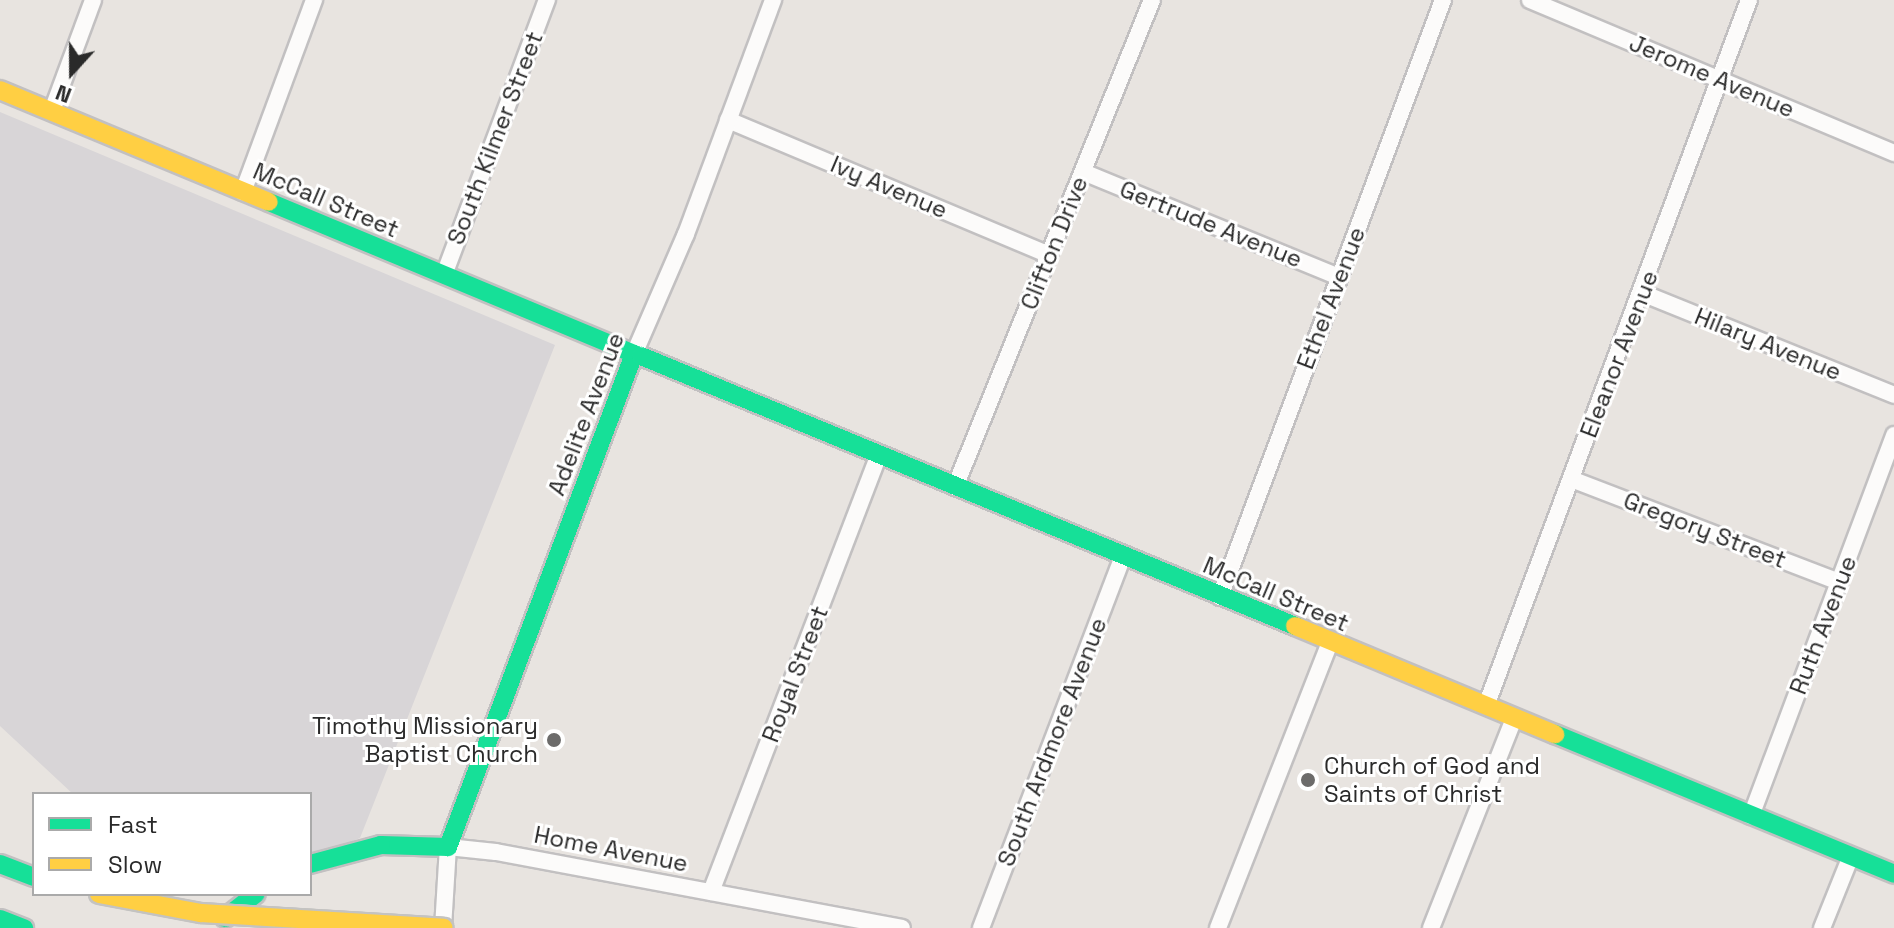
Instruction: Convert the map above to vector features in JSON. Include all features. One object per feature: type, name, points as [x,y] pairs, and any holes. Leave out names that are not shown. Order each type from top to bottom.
[{"type":"main road","name":"McCall Street","points":[[0,90],[1894,874]]},
{"type":"main road","name":"Adelite Avenue","points":[[448,847],[637,355]]},
{"type":"main road","name":"Home Avenue","points":[[312,863],[381,845],[448,847]]},
{"type":"main road","points":[[0,864],[32,876]]},
{"type":"main road","points":[[110,896],[201,913],[444,928]]},
{"type":"main road","points":[[211,928],[253,896]]},
{"type":"main road","points":[[0,919],[21,927]]},
{"type":"street","points":[[52,111],[93,0]]},
{"type":"street","points":[[243,192],[314,0]]},
{"type":"street","name":"South Kilmer Street","points":[[444,275],[547,0]]},
{"type":"street","name":"Adelite Avenue","points":[[637,355],[686,234],[773,0]]},
{"type":"street","name":"Clifton Drive","points":[[955,487],[1152,0]]},
{"type":"street","name":"Ethel Avenue","points":[[1220,597],[1443,0]]},
{"type":"street","name":"Jerome Avenue","points":[[1530,0],[1894,153]]},
{"type":"street","name":"Eleanor Avenue","points":[[1486,706],[1749,0]]},
{"type":"street","name":"Ivy Avenue","points":[[728,120],[1049,255]]},
{"type":"street","name":"Gertrude Avenue","points":[[1083,172],[1339,277]]},
{"type":"street","name":"Hilary Avenue","points":[[1642,293],[1894,395]]},
{"type":"street","name":"Ruth Avenue","points":[[1751,816],[1894,435]]},
{"type":"street","name":"Royal Street","points":[[711,892],[879,455]]},
{"type":"street","name":"Gregory Street","points":[[1571,479],[1839,582]]},
{"type":"street","name":"South Ardmore Avenue","points":[[981,928],[1123,557]]},
{"type":"street","points":[[1218,928],[1330,642]]},
{"type":"street","points":[[1431,928],[1514,718]]},
{"type":"street","points":[[444,928],[448,847]]},
{"type":"street","name":"Home Avenue","points":[[448,847],[496,852],[902,928]]},
{"type":"street","points":[[1822,928],[1851,856]]},
{"type":"shaded area","points":[[0,112],[555,345],[360,838],[312,858],[312,792],[71,792],[0,726]]},
{"type":"traffic: fast","points":[[269,202],[634,354],[448,847],[381,845],[312,863]]},
{"type":"traffic: fast","points":[[641,356],[1295,626]]},
{"type":"traffic: fast","points":[[1555,734],[1894,874]]},
{"type":"traffic: fast","points":[[0,864],[32,876]]},
{"type":"traffic: fast","points":[[225,918],[253,896]]},
{"type":"traffic: fast","points":[[0,919],[24,928]]},
{"type":"traffic: slow","points":[[0,90],[269,202]]},
{"type":"traffic: slow","points":[[1295,626],[1555,734]]},
{"type":"traffic: slow","points":[[110,896],[201,913],[444,928]]},
{"type":"place","name":"Timothy Missionary Baptist Church","points":[[554,740]]},
{"type":"place","name":"Church of God and Saints of Christ","points":[[1308,780]]}]
